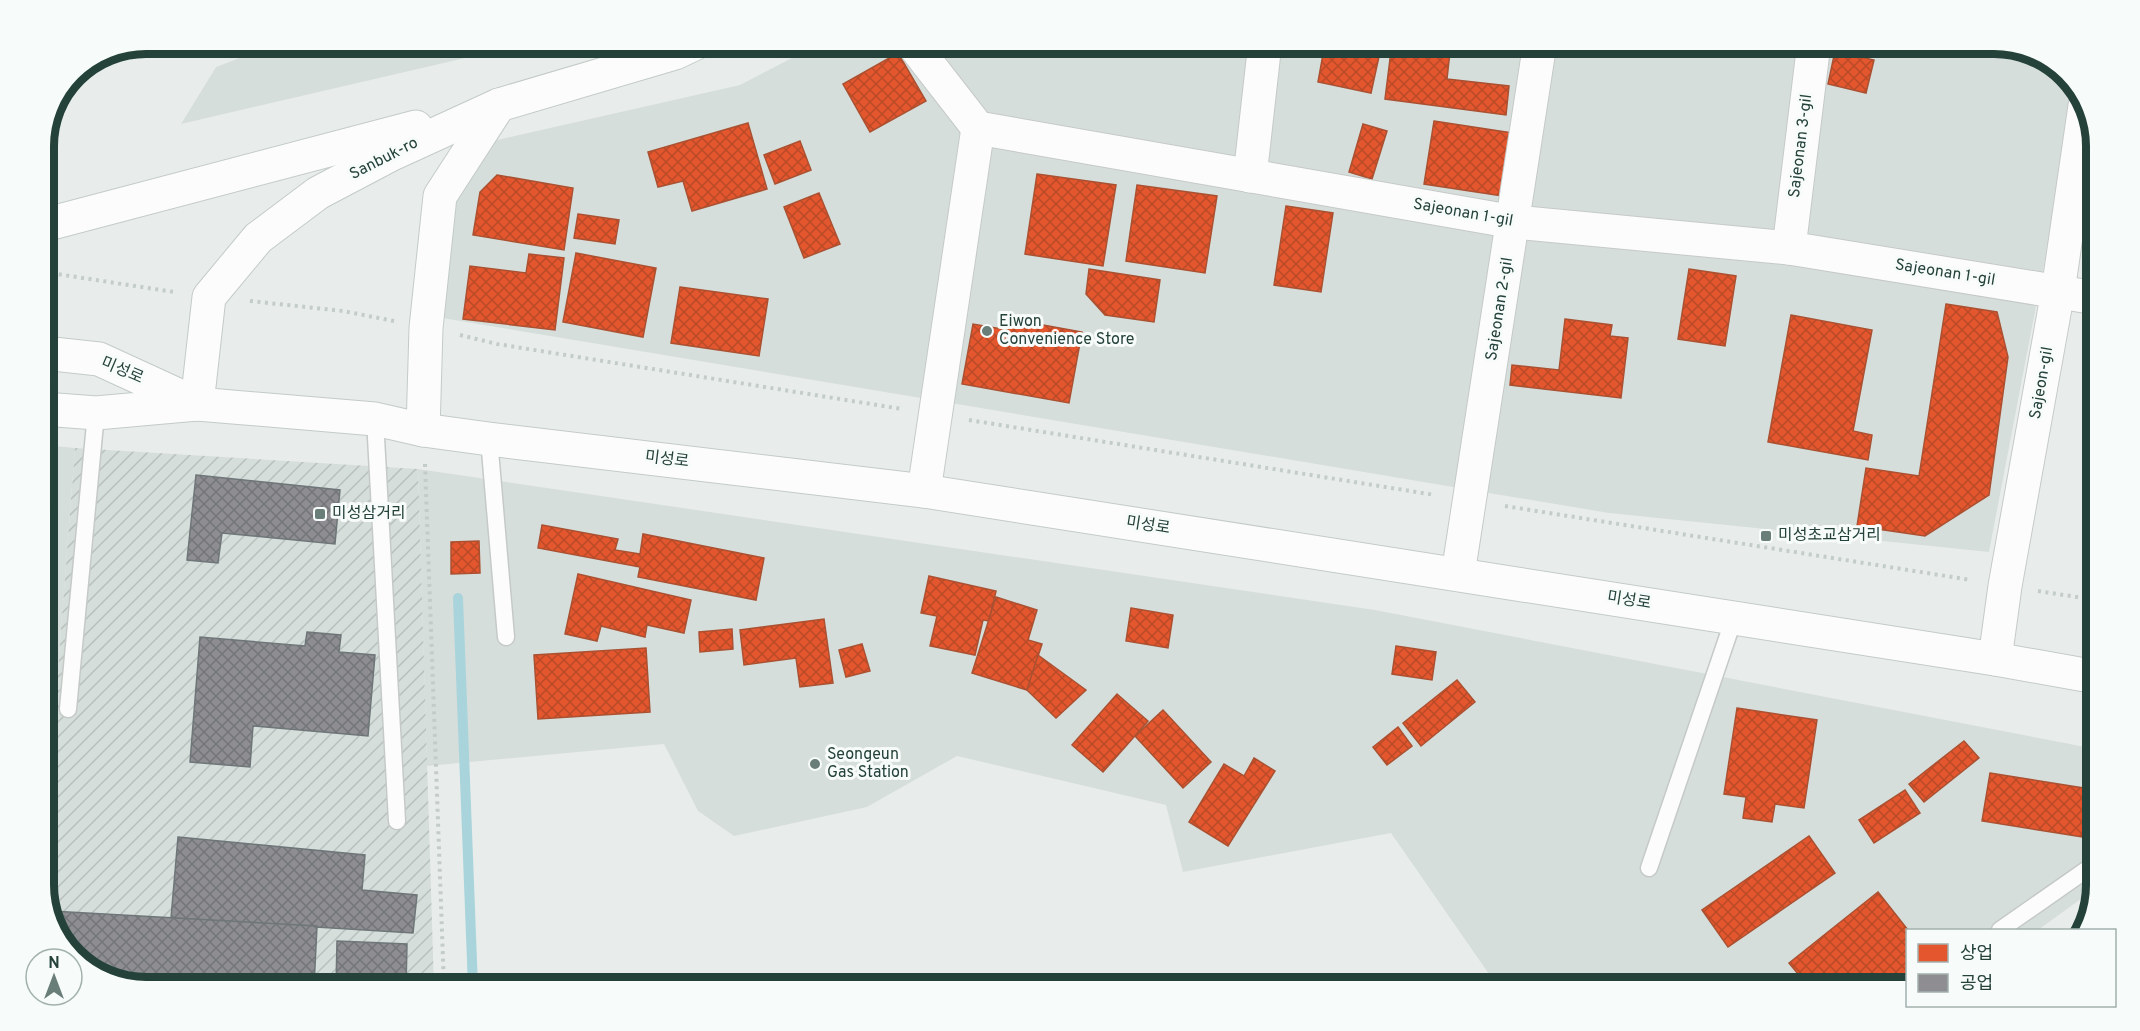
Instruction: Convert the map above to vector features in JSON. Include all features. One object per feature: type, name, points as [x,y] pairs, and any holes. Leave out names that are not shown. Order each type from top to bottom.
[{"type":"street","name":"Sanbuk-ro","points":[[209,297],[258,238],[318,193],[392,154],[499,105],[672,54]]},
{"type":"street","points":[[920,54],[978,128],[924,491]]},
{"type":"street","points":[[1250,176],[1263,54]]},
{"type":"street","name":"Sajeonan 2-gil","points":[[1458,574],[1539,54]]},
{"type":"street","name":"Sajeonan 3-gil","points":[[1789,248],[1813,54]]},
{"type":"street","points":[[54,222],[499,105]]},
{"type":"street","points":[[423,430],[426,328],[440,196],[499,105]]},
{"type":"street","name":"Sajeon-gil","points":[[1995,659],[2005,586],[2058,291],[2083,123]]},
{"type":"street","name":"Sajeonan 1-gil","points":[[978,128],[1514,222],[1789,248],[2086,296]]},
{"type":"street","points":[[197,404],[209,297]]},
{"type":"street","name":"미성로","points":[[54,354],[99,359],[197,404]]},
{"type":"street","name":"미성로","points":[[54,410],[96,413],[197,404],[375,419],[423,430],[489,439],[924,491],[2086,675]]},
{"type":"lane","points":[[68,709],[96,413]]},
{"type":"lane","points":[[375,419],[397,821]]},
{"type":"lane","points":[[489,439],[506,637]]},
{"type":"lane","points":[[1649,868],[1734,618]]},
{"type":"lane","points":[[2001,929],[2086,871]]},
{"type":"path","points":[[54,274],[209,297],[343,311],[497,344],[2086,598]]},
{"type":"path","points":[[423,430],[444,977]]},
{"type":"shaded area","points":[[250,54],[475,54],[181,124],[216,67]]},
{"type":"shaded area","points":[[800,54],[1994,54],[2029,61],[2050,73],[2070,95],[2055,207],[1989,552],[1609,513],[442,318],[448,210],[497,140],[740,85]]},
{"type":"shaded area","points":[[54,446],[75,448],[54,719]]},
{"type":"shaded area","points":[[75,448],[418,469],[434,977],[146,977],[128,975],[100,965],[84,953],[84,947],[78,947],[73,941],[61,920],[54,891],[54,719]]},
{"type":"shaded area","points":[[418,469],[1375,610],[2086,747],[2086,885],[2085,896],[2039,929],[1906,929],[1906,977],[1491,977],[1391,833],[1183,872],[1166,805],[957,756],[867,807],[734,836],[698,811],[664,744],[427,766]]},
{"type":"building: 상업","points":[[899,54],[926,101],[870,132],[843,84]]},
{"type":"building: 상업","points":[[1323,54],[1380,54],[1371,93],[1318,82]]},
{"type":"building: 상업","points":[[1391,54],[1450,54],[1447,79],[1509,86],[1506,115],[1385,99]]},
{"type":"building: 상업","points":[[1834,54],[1848,54],[1874,60],[1866,93],[1828,84]]},
{"type":"building: 상업","points":[[1434,121],[1512,133],[1502,196],[1424,184]]},
{"type":"building: 상업","points":[[748,123],[767,189],[692,211],[683,181],[658,187],[648,152]]},
{"type":"building: 상업","points":[[1363,124],[1387,131],[1372,179],[1349,172]]},
{"type":"building: 상업","points":[[800,141],[811,170],[775,184],[764,155]]},
{"type":"building: 상업","points":[[1037,174],[1116,185],[1103,266],[1025,254]]},
{"type":"building: 상업","points":[[497,175],[573,188],[564,250],[473,235],[480,192]]},
{"type":"building: 상업","points":[[1137,185],[1217,196],[1205,273],[1126,261]]},
{"type":"building: 상업","points":[[819,193],[840,244],[804,258],[784,207]]},
{"type":"building: 상업","points":[[1286,206],[1333,213],[1321,292],[1274,285]]},
{"type":"building: 상업","points":[[578,214],[619,220],[615,244],[574,238]]},
{"type":"building: 상업","points":[[576,253],[656,268],[643,337],[563,322]]},
{"type":"building: 상업","points":[[529,254],[564,258],[555,330],[463,319],[470,266],[526,273]]},
{"type":"building: 상업","points":[[1089,269],[1160,280],[1154,322],[1105,315],[1086,294]]},
{"type":"building: 상업","points":[[1689,269],[1736,276],[1725,346],[1678,339]]},
{"type":"building: 상업","points":[[680,287],[768,299],[759,356],[671,343]]},
{"type":"building: 상업","points":[[1946,304],[1997,312],[2008,357],[1989,495],[1925,536],[1857,526],[1866,468],[1919,476]]},
{"type":"building: 상업","points":[[1791,315],[1872,330],[1853,431],[1872,435],[1868,460],[1768,442]]},
{"type":"building: 상업","points":[[1010,319],[1082,332],[1069,403],[962,384],[973,324],[1008,330]]},
{"type":"building: 상업","points":[[1565,319],[1612,325],[1610,336],[1628,338],[1621,398],[1510,385],[1512,365],[1559,370]]},
{"type":"building: 상업","points":[[542,525],[618,539],[615,550],[640,554],[643,534],[764,558],[756,600],[638,577],[640,567],[538,548]]},
{"type":"building: 상업","points":[[479,541],[480,573],[451,574],[451,542]]},
{"type":"building: 상업","points":[[578,574],[691,600],[684,633],[647,625],[645,637],[601,626],[597,641],[565,634]]},
{"type":"building: 상업","points":[[929,576],[996,591],[989,621],[983,620],[975,655],[930,646],[937,616],[921,613]]},
{"type":"building: 상업","points":[[996,597],[1037,610],[1028,640],[1042,644],[1027,690],[972,673]]},
{"type":"building: 상업","points":[[1131,608],[1173,615],[1168,648],[1126,641]]},
{"type":"building: 상업","points":[[824,619],[833,683],[800,687],[796,658],[744,665],[740,630]]},
{"type":"building: 상업","points":[[732,629],[733,649],[700,652],[699,632]]},
{"type":"building: 상업","points":[[862,644],[870,671],[846,677],[839,650]]},
{"type":"building: 상업","points":[[1396,646],[1436,652],[1432,680],[1392,674]]},
{"type":"building: 상업","points":[[646,648],[650,712],[538,719],[534,655]]},
{"type":"building: 상업","points":[[1038,655],[1086,690],[1056,718],[1027,690]]},
{"type":"building: 상업","points":[[1457,680],[1475,702],[1421,746],[1403,723]]},
{"type":"building: 상업","points":[[1117,694],[1148,721],[1103,772],[1072,745]]},
{"type":"building: 상업","points":[[1737,708],[1817,720],[1804,808],[1775,804],[1772,822],[1743,818],[1746,797],[1724,794]]},
{"type":"building: 상업","points":[[1163,710],[1211,762],[1183,788],[1135,736]]},
{"type":"building: 상업","points":[[1398,727],[1412,746],[1387,765],[1373,747]]},
{"type":"building: 상업","points":[[1964,741],[1979,758],[1924,802],[1909,784]]},
{"type":"building: 상업","points":[[1254,758],[1275,771],[1228,846],[1189,822],[1224,764],[1244,776]]},
{"type":"building: 상업","points":[[1990,773],[2086,788],[2086,837],[1982,821]]},
{"type":"building: 상업","points":[[1905,790],[1920,813],[1874,843],[1859,820]]},
{"type":"building: 상업","points":[[1809,836],[1835,873],[1728,947],[1702,910]]},
{"type":"building: 상업","points":[[1878,892],[1907,929],[1906,977],[1801,977],[1789,963]]},
{"type":"building: 공업","points":[[196,475],[340,490],[335,544],[222,533],[218,563],[187,560]]},
{"type":"building: 공업","points":[[307,632],[341,635],[339,652],[375,655],[368,736],[253,726],[250,767],[190,762],[200,637],[305,646]]},
{"type":"building: 공업","points":[[178,837],[365,855],[362,890],[417,895],[413,933],[171,918]]},
{"type":"building: 공업","points":[[58,911],[317,926],[314,977],[146,977],[128,975],[100,965],[84,953],[84,947],[78,947],[66,931]]},
{"type":"building: 공업","points":[[337,941],[407,944],[406,977],[336,977]]},
{"type":"waterway","points":[[458,598],[473,977]]},
{"type":"place","name":"Eiwon Convenience Store","points":[[987,331]]},
{"type":"place","name":"미성삼거리","points":[[320,514]]},
{"type":"place","name":"미성초교삼거리","points":[[1766,536]]},
{"type":"place","name":"Seongeun Gas Station","points":[[815,764]]}]
